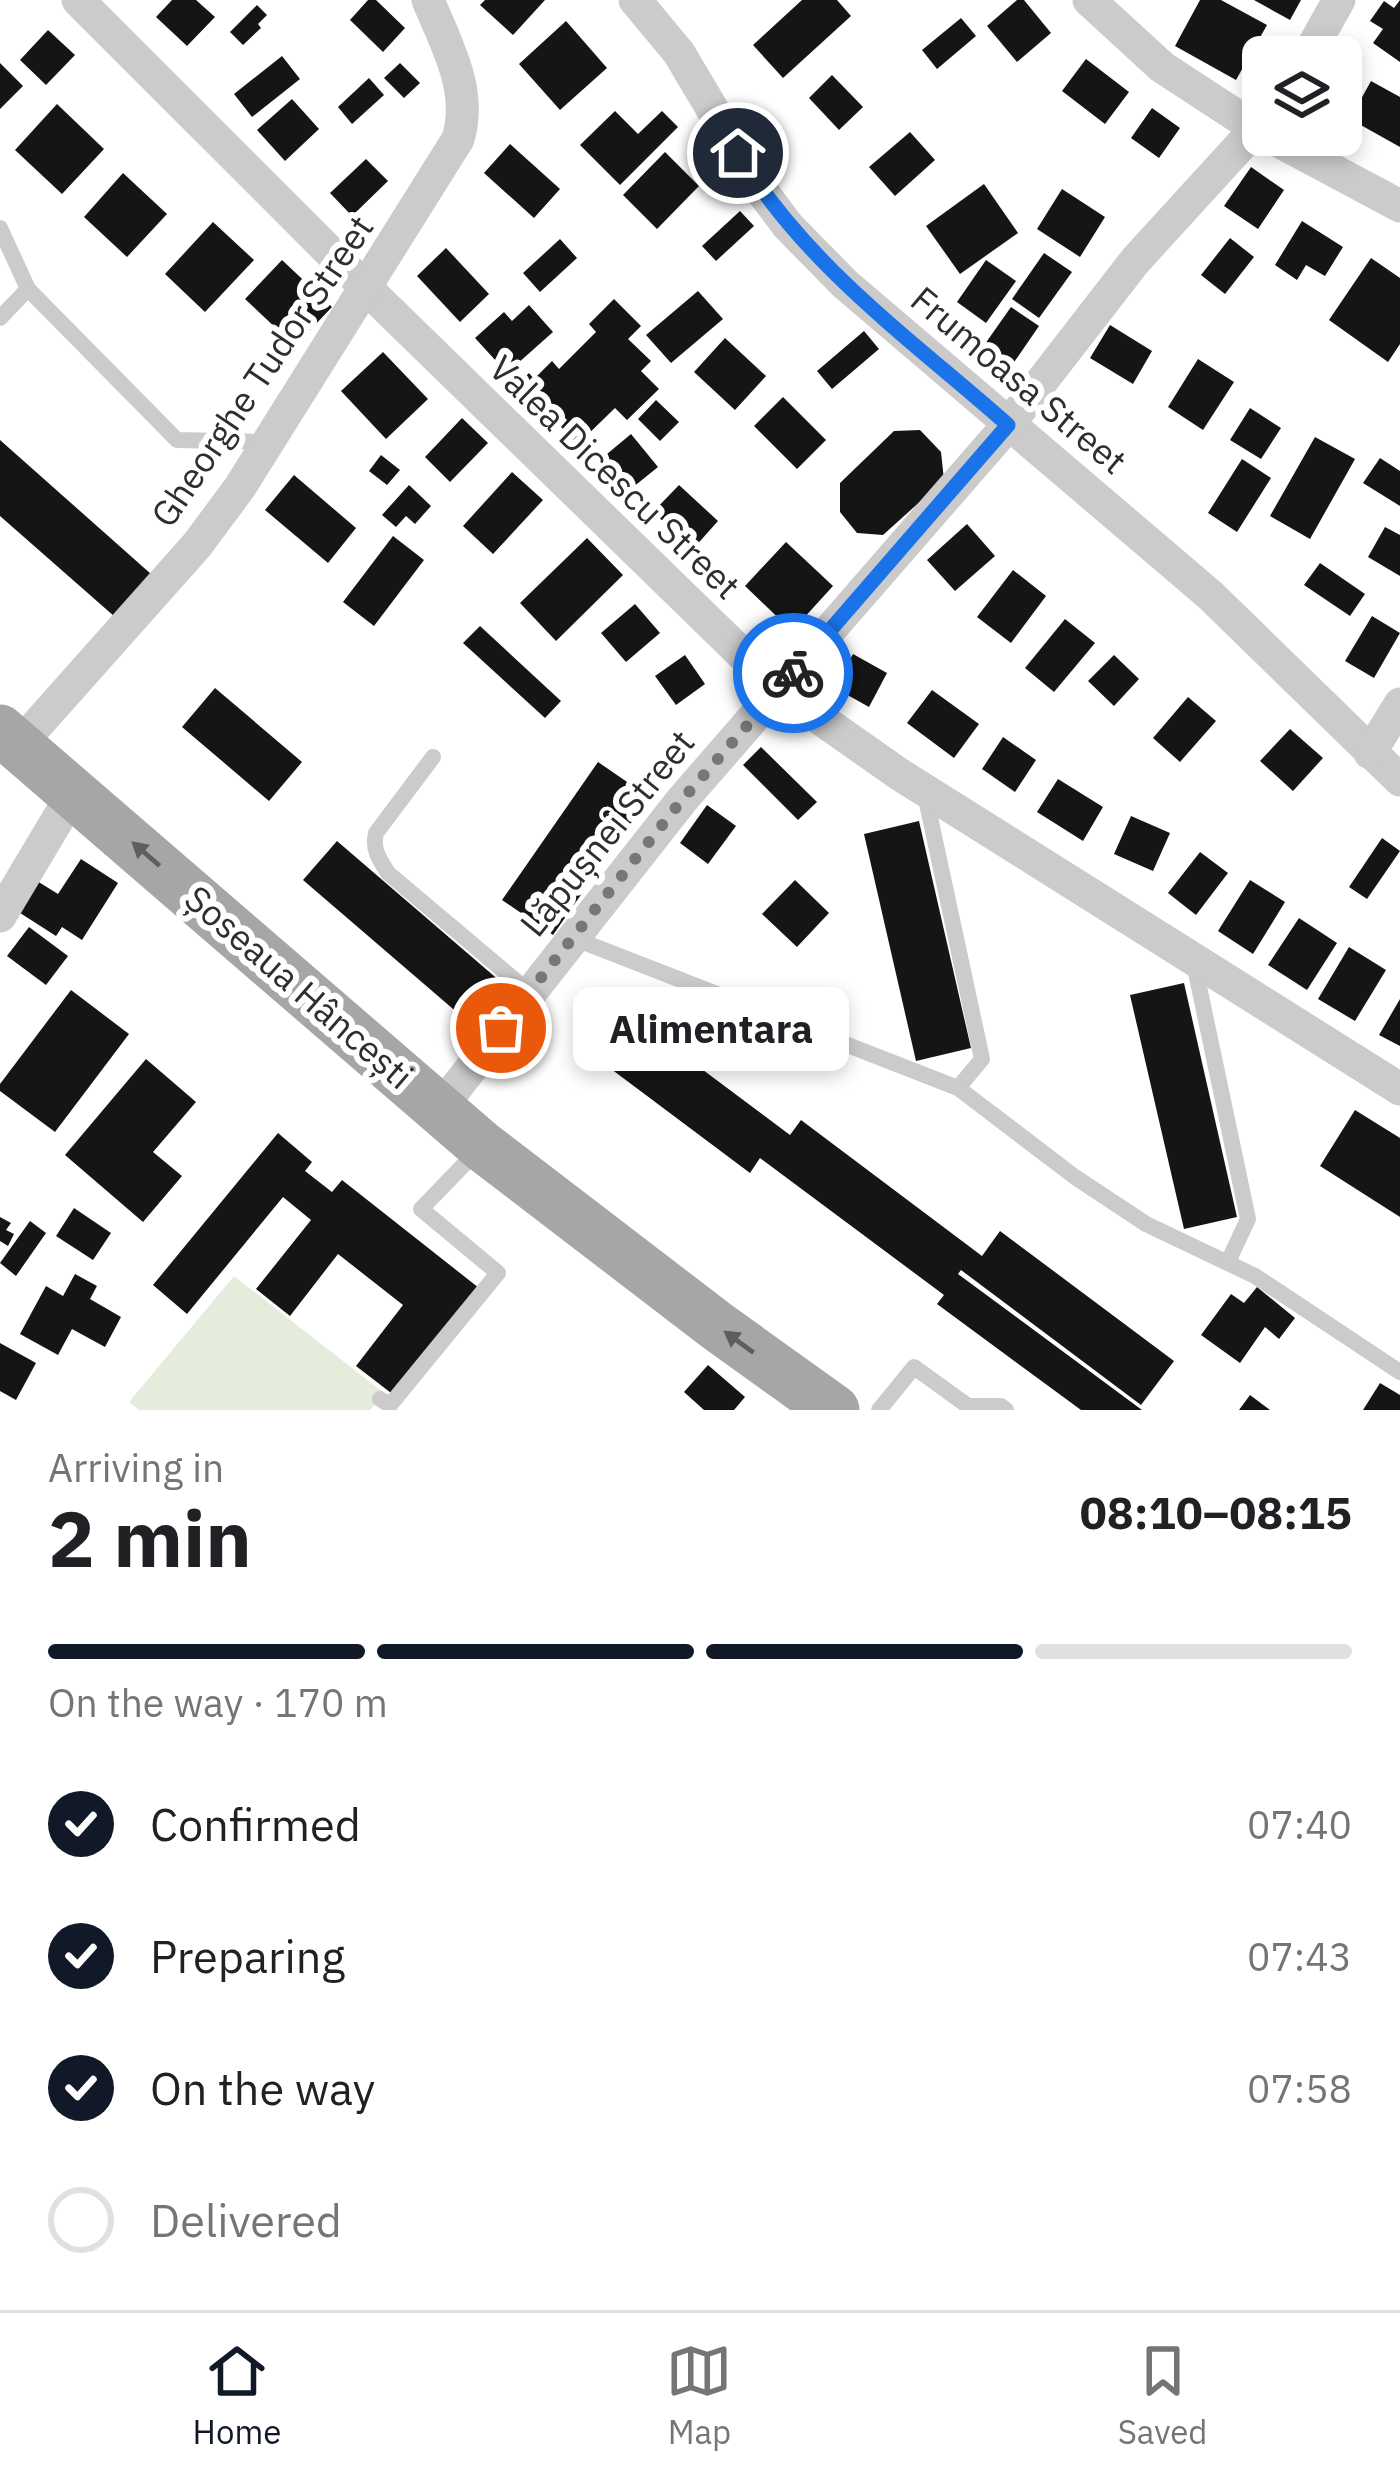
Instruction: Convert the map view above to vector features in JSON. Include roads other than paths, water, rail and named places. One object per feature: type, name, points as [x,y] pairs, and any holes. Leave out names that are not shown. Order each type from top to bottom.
[{"type":"main road","name":"Șoseaua Hâncești","points":[[9,738],[482,1146],[834,1410]]},
{"type":"street","name":"Valea Dicescu Street","points":[[78,0],[778,689],[839,734],[1400,1089]]},
{"type":"street","name":"Gheorghe Tudor Street","points":[[9,738],[197,545],[269,442],[458,139],[460,83],[428,0]]},
{"type":"street","name":"Frumoasa Street","points":[[635,0],[679,53],[758,186],[788,226],[844,284],[1210,595],[1400,780]]},
{"type":"street","points":[[1089,0],[1162,67],[1242,117]]},
{"type":"street","points":[[1319,36],[1339,0]]},
{"type":"street","name":"Lăpușnei Street","points":[[440,1108],[682,800],[1008,425],[1136,261],[1242,150]]},
{"type":"street","points":[[1310,156],[1400,206]]},
{"type":"street","points":[[1370,753],[1400,704]]},
{"type":"street","points":[[0,916],[74,792]]},
{"type":"lane","points":[[0,228],[28,289],[177,440],[269,442]]},
{"type":"lane","points":[[0,319],[28,289]]},
{"type":"lane","points":[[433,757],[376,833],[373,844],[378,857],[388,873],[529,992]]},
{"type":"lane","points":[[923,787],[982,1059],[958,1088]]},
{"type":"lane","points":[[572,938],[958,1088],[1146,1224],[1228,1262],[1400,1372]]},
{"type":"lane","points":[[1192,957],[1248,1220],[1228,1262]]},
{"type":"lane","points":[[380,1399],[390,1406],[498,1273],[422,1209],[482,1146]]},
{"type":"lane","points":[[879,1410],[914,1367],[968,1406],[1006,1410]]},
{"type":"place","name":"Alimentara","points":[[501,1028]]}]
